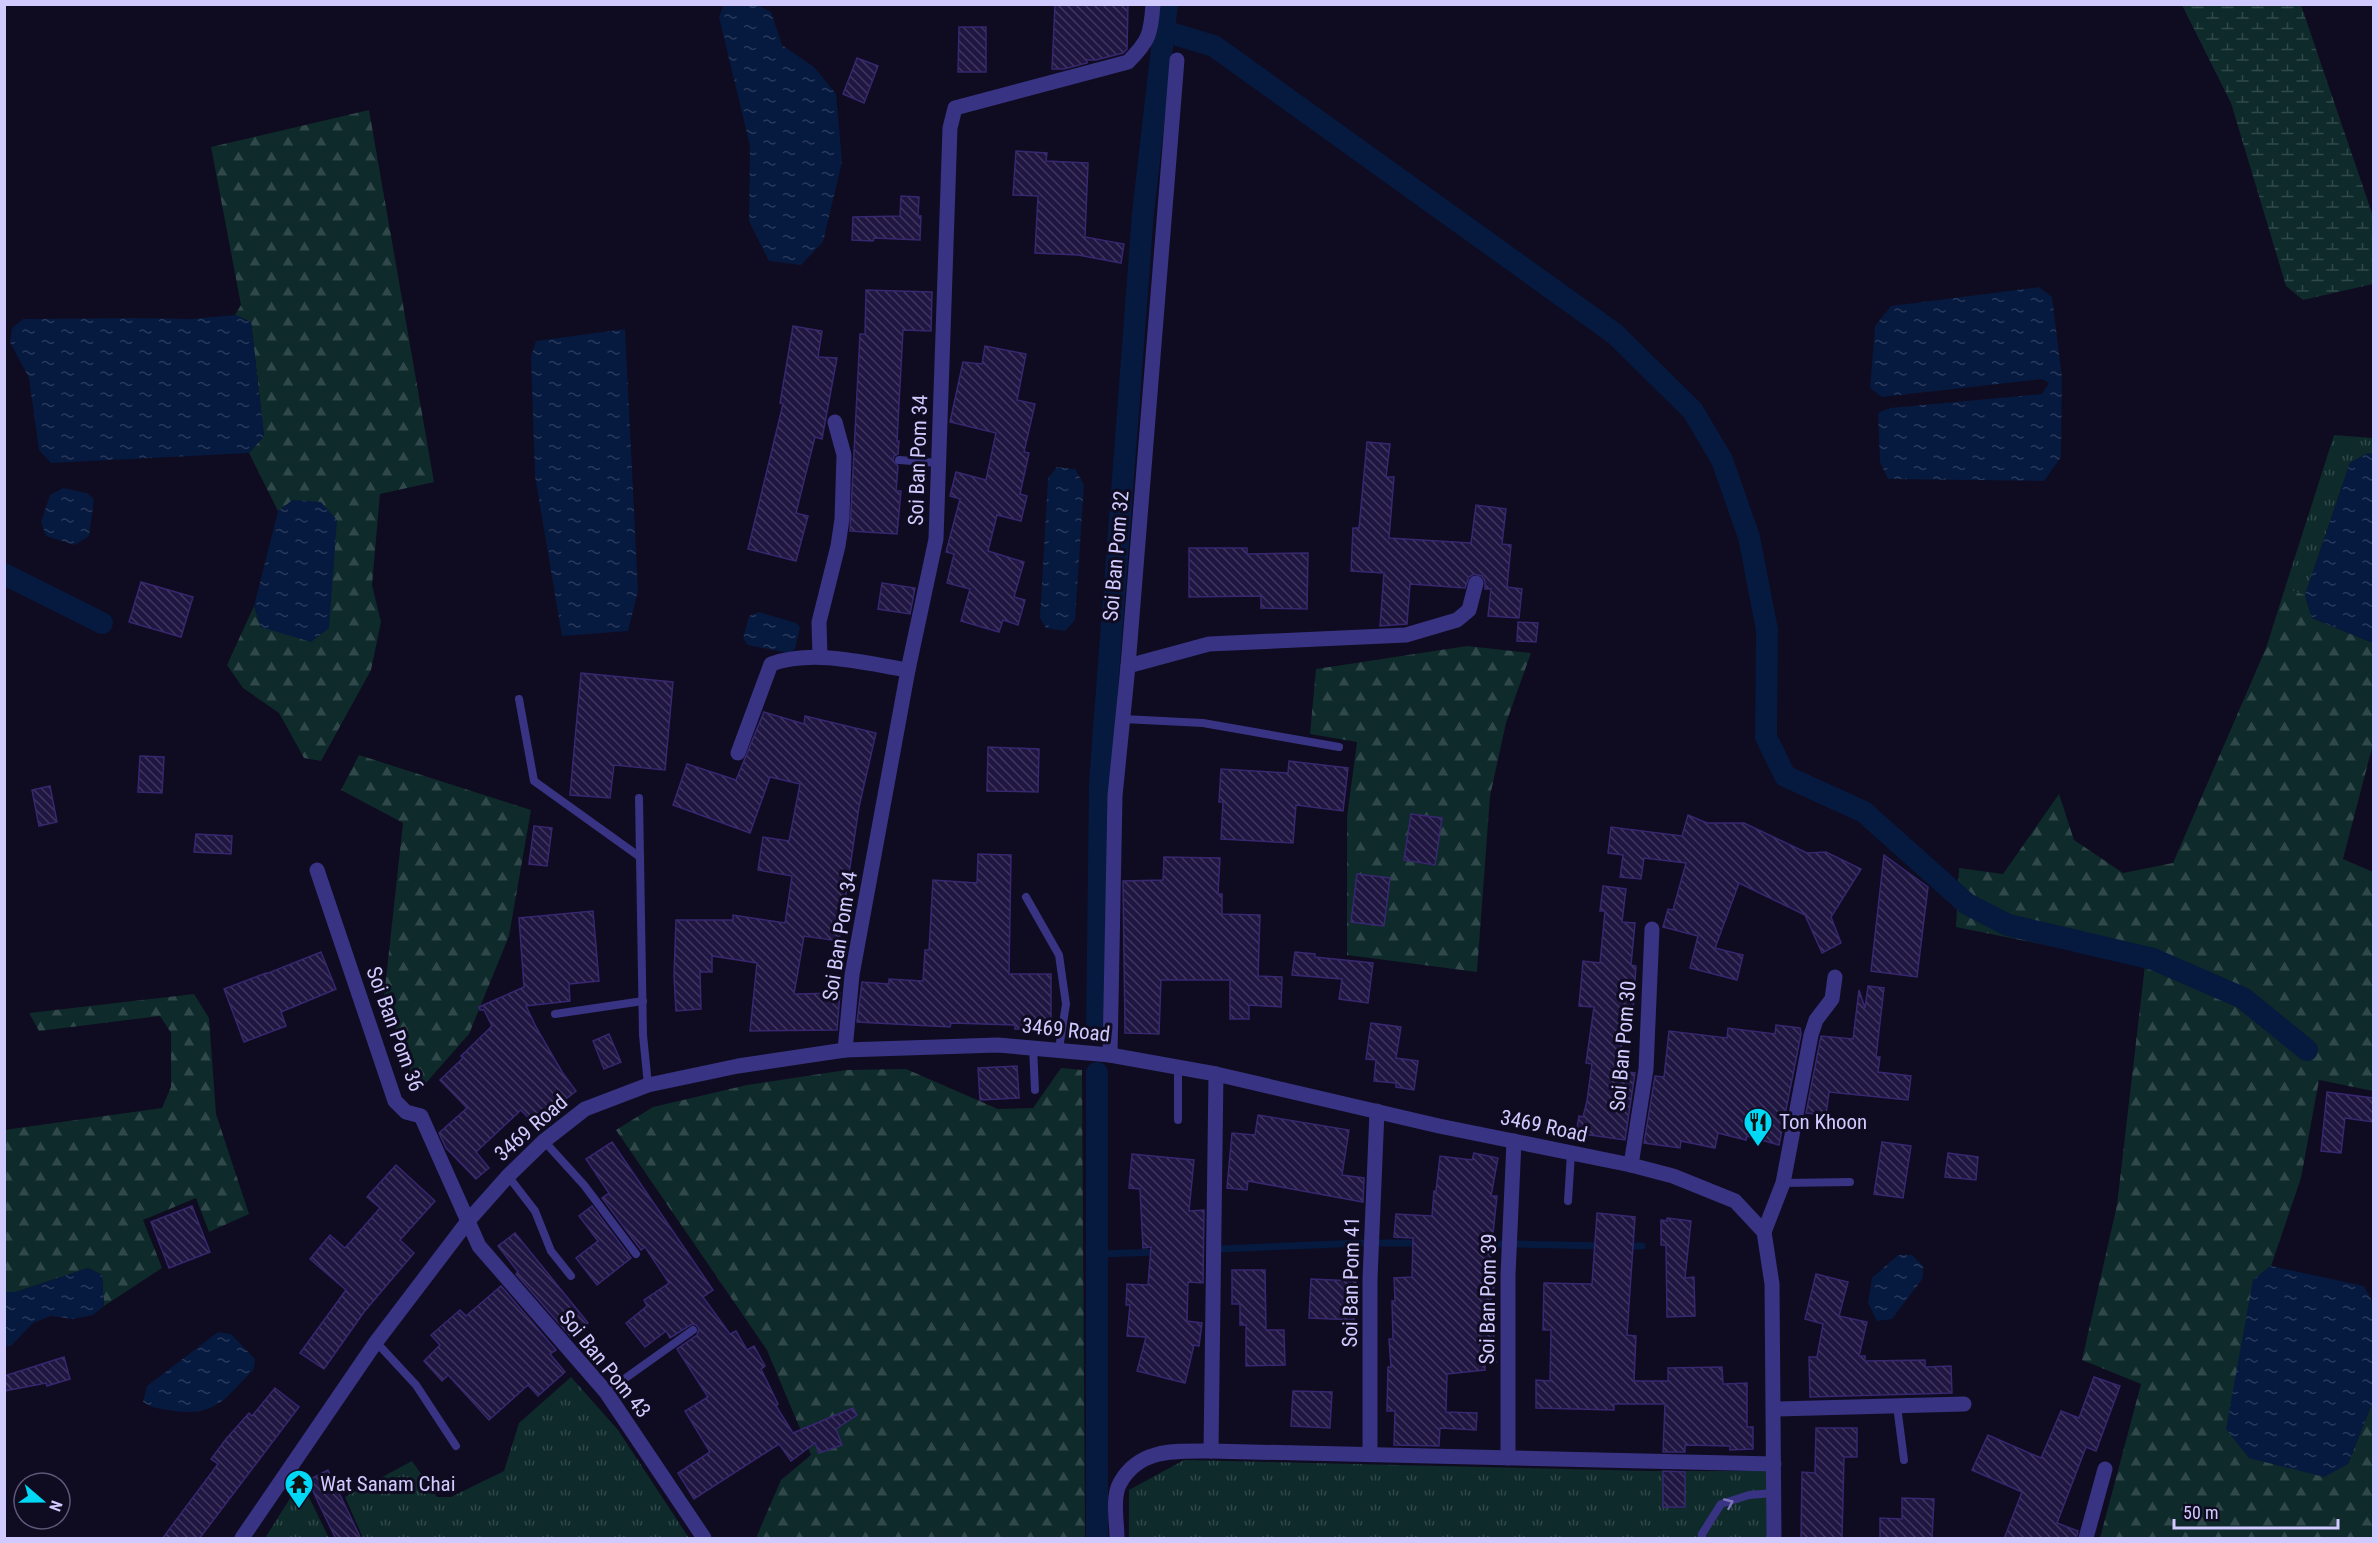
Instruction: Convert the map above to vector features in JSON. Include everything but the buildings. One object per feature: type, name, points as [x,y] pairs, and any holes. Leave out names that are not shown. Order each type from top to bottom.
[{"type":"street","name":"Soi Ban Pom 34","points":[[845,1050],[852,975],[908,670],[936,539],[950,128],[955,108],[1128,62],[1142,48],[1152,29],[1153,4]]},
{"type":"street","name":"Soi Ban Pom 32","points":[[1110,1055],[1115,796],[1128,666],[1177,60]]},
{"type":"street","points":[[820,657],[819,622],[838,546],[842,519],[844,455],[835,422]]},
{"type":"street","points":[[1128,666],[1209,644],[1406,635],[1457,620],[1469,610],[1476,583]]},
{"type":"street","points":[[738,753],[771,664],[783,660],[820,657],[908,670]]},
{"type":"street","name":"Soi Ban Pom 36","points":[[317,870],[395,1101],[406,1112],[421,1116],[468,1221]]},
{"type":"street","name":"Soi Ban Pom 30","points":[[1631,1165],[1646,1068],[1652,929]]},
{"type":"street","points":[[1774,1539],[1775,1409],[1772,1284],[1764,1232],[1783,1183],[1811,1035],[1816,1020],[1832,999],[1835,977]]},
{"type":"street","name":"3469 Road","points":[[242,1539],[376,1342],[468,1221],[508,1176],[544,1141],[585,1109],[648,1085],[738,1066],[845,1050],[998,1045],[1059,1049],[1178,1066],[1673,1176],[1735,1201],[1764,1232]]},
{"type":"street","points":[[1211,1451],[1216,1074]]},
{"type":"street","name":"Soi Ban Pom 41","points":[[1370,1455],[1370,1279],[1377,1111]]},
{"type":"street","name":"Soi Ban Pom 39","points":[[1508,1458],[1508,1275],[1514,1141]]},
{"type":"street","name":"Soi Ban Pom 43","points":[[468,1221],[479,1246],[606,1392],[704,1539]]},
{"type":"street","points":[[1775,1409],[1964,1404]]},
{"type":"street","points":[[1117,1539],[1116,1501],[1119,1484],[1137,1463],[1161,1451],[1774,1464]]},
{"type":"street","points":[[2086,1539],[2105,1469]]},
{"type":"lane","points":[[899,460],[939,464]]},
{"type":"lane","points":[[519,699],[534,781],[640,857]]},
{"type":"lane","points":[[1123,719],[1203,723],[1339,747]]},
{"type":"lane","points":[[639,798],[643,1001],[648,1085]]},
{"type":"lane","points":[[1026,897],[1059,955],[1066,1004],[1059,1049]]},
{"type":"lane","points":[[555,1014],[643,1001]]},
{"type":"lane","points":[[1033,1047],[1035,1090]]},
{"type":"lane","points":[[1178,1066],[1178,1120]]},
{"type":"lane","points":[[544,1141],[584,1185],[636,1254]]},
{"type":"lane","points":[[1568,1201],[1571,1153]]},
{"type":"lane","points":[[508,1176],[535,1211],[550,1251],[571,1276]]},
{"type":"lane","points":[[1783,1183],[1850,1182]]},
{"type":"lane","points":[[606,1392],[693,1330]]},
{"type":"lane","points":[[376,1342],[416,1385],[456,1446]]},
{"type":"lane","points":[[1898,1406],[1904,1460]]},
{"type":"lane","points":[[1702,1539],[1702,1534],[1721,1504],[1749,1495],[1774,1493]]},
{"type":"green space","points":[[2182,5],[2301,5],[2373,216],[2373,284],[2303,300],[2286,286],[2231,103]]},
{"type":"green space","points":[[369,110],[434,482],[380,494],[372,585],[381,622],[371,670],[321,761],[304,758],[279,713],[243,688],[227,665],[254,606],[261,627],[293,500],[278,511],[249,453],[264,436],[251,322],[235,315],[241,305],[211,147]]},
{"type":"green space","points":[[2334,435],[2373,438],[2373,455],[2368,453],[2350,463],[2305,595],[2285,588]]},
{"type":"green space","points":[[2285,588],[2305,595],[2312,618],[2373,643],[2373,744],[2343,859],[2373,872],[2373,1091],[2319,1080],[2301,1178],[2271,1266],[2253,1280],[2348,1464],[2373,1401],[2373,1538],[2100,1538],[2141,1384],[2082,1360],[2117,1205],[2145,965],[1956,927],[1959,868],[2003,874],[2059,794],[2074,840],[2123,873],[2173,863],[2266,648]]},
{"type":"green space","points":[[1467,646],[1531,653],[1506,723],[1490,796],[1477,972],[1347,955],[1347,817],[1357,742],[1310,734],[1316,669]]},
{"type":"green space","points":[[359,755],[531,810],[509,936],[469,1034],[418,1092],[384,997],[403,823],[341,790]]},
{"type":"green space","points":[[194,994],[209,1018],[216,1114],[249,1214],[209,1232],[196,1198],[143,1220],[162,1268],[104,1306],[102,1275],[88,1268],[16,1292],[5,1292],[4,1130],[162,1108],[171,1087],[171,1033],[160,1016],[39,1031],[29,1013]]},
{"type":"green space","points":[[1061,1068],[1082,1070],[1085,1538],[756,1538],[781,1480],[811,1455],[767,1350],[616,1130],[653,1107],[747,1085],[846,1070],[906,1069],[998,1109],[1033,1108]]},
{"type":"green space","points":[[571,1377],[618,1430],[689,1538],[363,1538],[345,1497],[412,1461],[437,1497],[451,1497],[504,1471],[519,1423]]},
{"type":"green space","points":[[1184,1460],[1650,1471],[1768,1471],[1767,1538],[1129,1538],[1129,1490]]},
{"type":"green space","name":"Wat Sanam Chai","points":[[301,1481],[329,1538],[265,1538]]},
{"type":"water","points":[[724,4],[758,5],[771,12],[782,45],[814,67],[836,94],[842,162],[823,242],[801,265],[769,261],[749,221],[750,146],[719,17]]},
{"type":"water","points":[[2039,287],[2052,297],[2062,377],[2061,457],[2044,481],[1888,479],[1880,462],[1878,413],[1890,408],[2042,394],[2049,383],[2042,379],[1882,397],[1870,388],[1875,326],[1891,306]]},
{"type":"water","points":[[235,315],[251,322],[264,436],[249,453],[51,463],[39,450],[29,378],[10,342],[12,328],[23,319],[191,319]]},
{"type":"water","points":[[625,329],[638,591],[628,631],[562,636],[535,476],[531,357],[536,341]]},
{"type":"water","points":[[2368,453],[2374,455],[2373,643],[2312,618],[2305,595],[2350,463]]},
{"type":"water","points":[[1057,467],[1075,469],[1084,485],[1075,620],[1065,631],[1046,628],[1040,618],[1048,478]]},
{"type":"water","points":[[63,488],[87,493],[94,499],[89,536],[75,545],[46,536],[41,522],[50,495]]},
{"type":"water","points":[[293,500],[321,502],[337,520],[329,628],[311,642],[261,627],[254,606],[278,511]]},
{"type":"water","points":[[759,612],[796,623],[800,627],[795,649],[788,653],[748,645],[743,638],[749,616]]},
{"type":"water","points":[[1898,1255],[1912,1255],[1923,1266],[1923,1278],[1892,1319],[1877,1321],[1868,1303],[1872,1278]]},
{"type":"water","points":[[2271,1266],[2364,1286],[2373,1303],[2373,1401],[2348,1464],[2324,1477],[2249,1458],[2226,1429],[2253,1280]]},
{"type":"water","points":[[88,1268],[102,1275],[104,1306],[93,1315],[73,1319],[51,1316],[33,1323],[11,1346],[5,1346],[5,1292],[16,1292]]},
{"type":"water","points":[[218,1332],[231,1334],[255,1359],[254,1369],[228,1396],[211,1407],[189,1412],[158,1408],[143,1402],[147,1386]]},
{"type":"waterway","points":[[1097,1031],[1100,782],[1143,213],[1167,4]]},
{"type":"waterway","points":[[1164,31],[1214,46],[1615,334],[1693,411],[1722,460],[1749,537],[1767,630],[1766,737],[1785,776],[1864,812],[1967,904],[2008,925],[2153,959],[2243,998],[2307,1050]]},
{"type":"waterway","points":[[4,574],[102,623]]},
{"type":"waterway","points":[[1097,1073],[1097,1538]]},
{"type":"waterway","points":[[1219,1249],[1362,1243]]},
{"type":"waterway","points":[[1379,1243],[1421,1243]]},
{"type":"waterway","points":[[1483,1244],[1502,1244]]},
{"type":"waterway","points":[[1515,1244],[1604,1246]]},
{"type":"waterway","points":[[1624,1246],[1642,1246]]},
{"type":"waterway","points":[[1098,1254],[1160,1252]]},
{"type":"place","name":"Ton Khoon","points":[[1758,1148]]},
{"type":"place","name":"Wat Sanam Chai","points":[[299,1510]]}]
